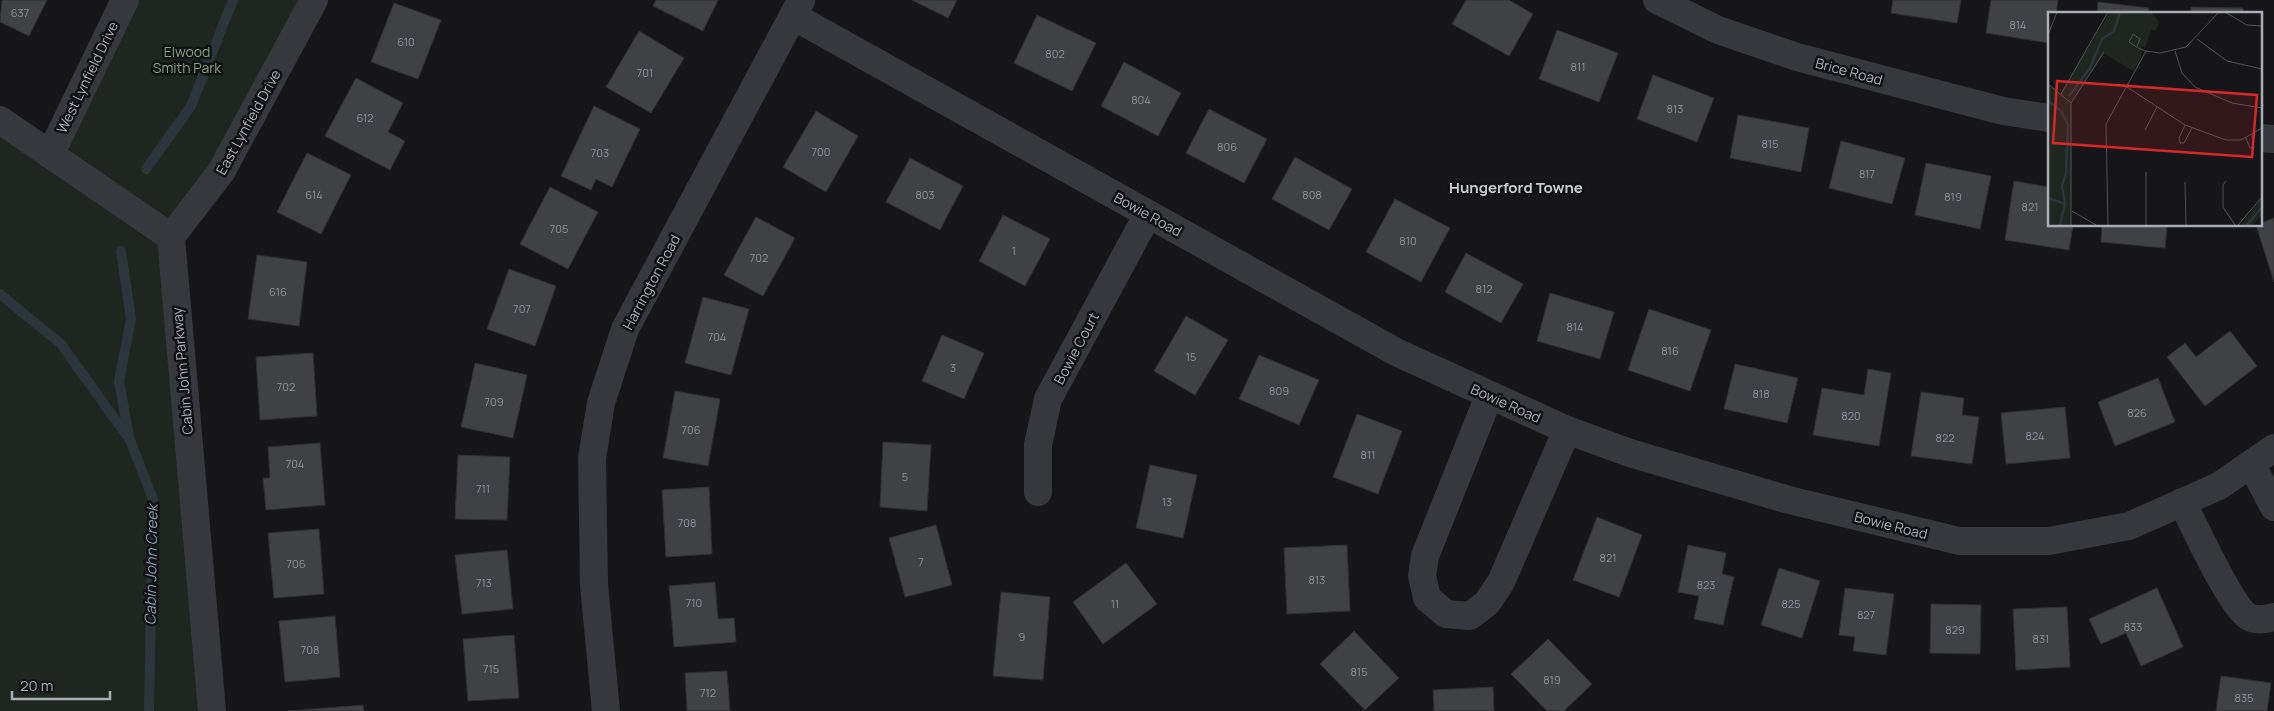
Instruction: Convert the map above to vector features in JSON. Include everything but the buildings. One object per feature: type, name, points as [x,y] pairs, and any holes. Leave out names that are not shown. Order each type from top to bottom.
[{"type":"street","name":"West Lynfield Drive","points":[[50,155],[125,0]]},
{"type":"street","name":"East Lynfield Drive","points":[[171,237],[221,172],[314,0]]},
{"type":"street","name":"Brice Road","points":[[1657,0],[1718,30],[1797,57],[2003,111],[2048,118]]},
{"type":"street","name":"Bowie Road","points":[[797,8],[1148,214],[1396,352],[1567,430],[1630,453],[1789,500],[1959,541],[2049,541],[2129,526],[2219,486],[2274,448]]},
{"type":"street","name":"Harrington Road","points":[[606,711],[594,585],[592,458],[601,403],[625,329],[797,8]]},
{"type":"street","points":[[0,120],[171,237]]},
{"type":"street","name":"Bowie Court","points":[[1038,492],[1038,445],[1048,399],[1148,214]]},
{"type":"street","name":"Cabin John Parkway","points":[[171,237],[212,711]]},
{"type":"street","points":[[1489,396],[1426,556],[1422,576],[1427,598],[1446,614],[1470,616],[1487,603],[1502,582],[1567,430]]},
{"type":"street","points":[[2251,464],[2274,507]]},
{"type":"street","points":[[2182,502],[2236,605],[2251,618],[2261,620],[2274,618]]},
{"type":"green space","name":"Elwood Smith Park","points":[[125,0],[314,0],[171,237],[212,711],[0,711],[0,120],[49,154]]},
{"type":"waterway","points":[[146,169],[191,106],[233,0]]},
{"type":"waterway","points":[[121,251],[131,319],[119,381],[129,437]]},
{"type":"waterway","name":"Cabin John Creek","points":[[0,294],[61,344],[130,440],[153,499],[149,711]]},
{"type":"district","name":"Hungerford Towne","points":[[1516,187]]}]
